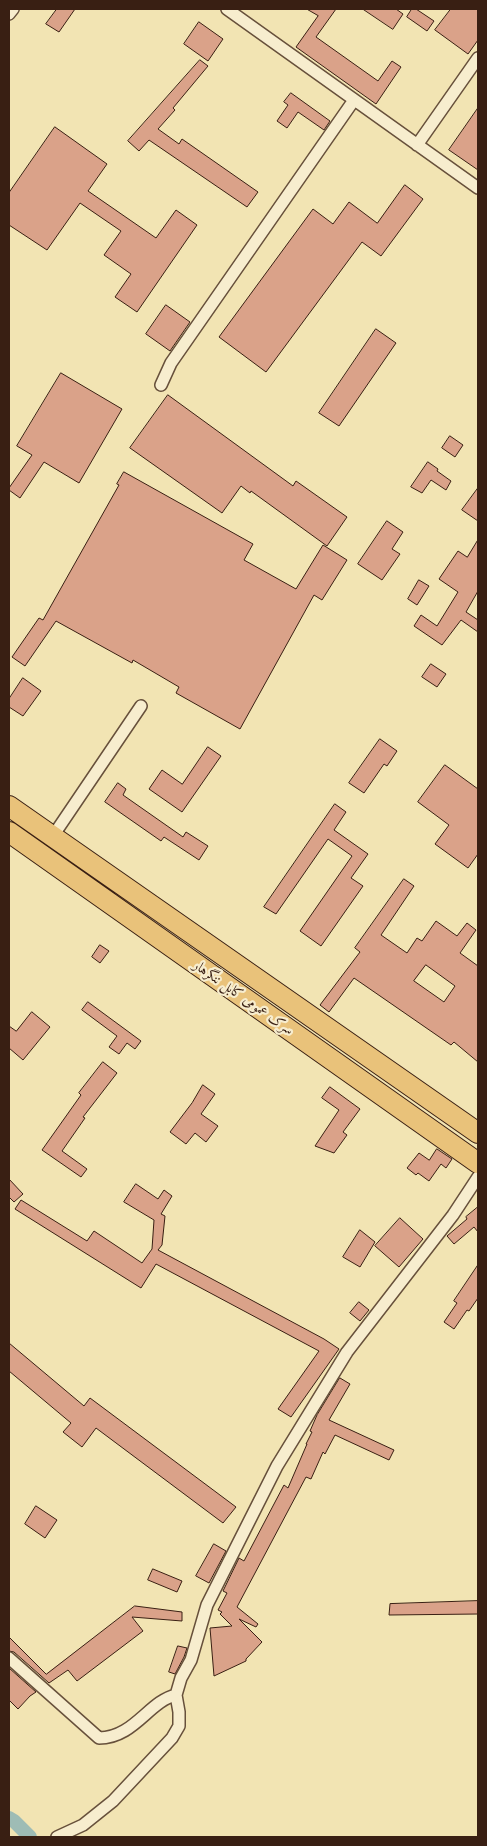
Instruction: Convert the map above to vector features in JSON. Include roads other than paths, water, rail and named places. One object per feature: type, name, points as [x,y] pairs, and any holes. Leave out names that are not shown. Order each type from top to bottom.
[{"type":"highway","name":"سرک عمومی کابل ننگرهار","points":[[9,806],[219,953],[476,1126]]},
{"type":"highway","name":"سرک عمومی کابل ننگرهار","points":[[9,832],[478,1163]]},
{"type":"highway","points":[[206,972],[219,953]]},
{"type":"street","points":[[9,14],[13,9]]},
{"type":"street","points":[[228,9],[478,188]]},
{"type":"street","points":[[417,145],[478,58]]},
{"type":"street","points":[[161,385],[171,363],[354,100]]},
{"type":"street","points":[[53,836],[141,706]]},
{"type":"street","points":[[57,1837],[84,1824],[113,1800],[172,1738],[179,1726],[176,1695],[181,1678],[190,1660],[207,1605],[286,1452],[347,1352],[452,1215],[478,1177]]},
{"type":"street","points":[[9,1658],[99,1738],[108,1738],[137,1723],[167,1697],[176,1695]]},
{"type":"waterway","points":[[9,1818],[30,1837]]}]
